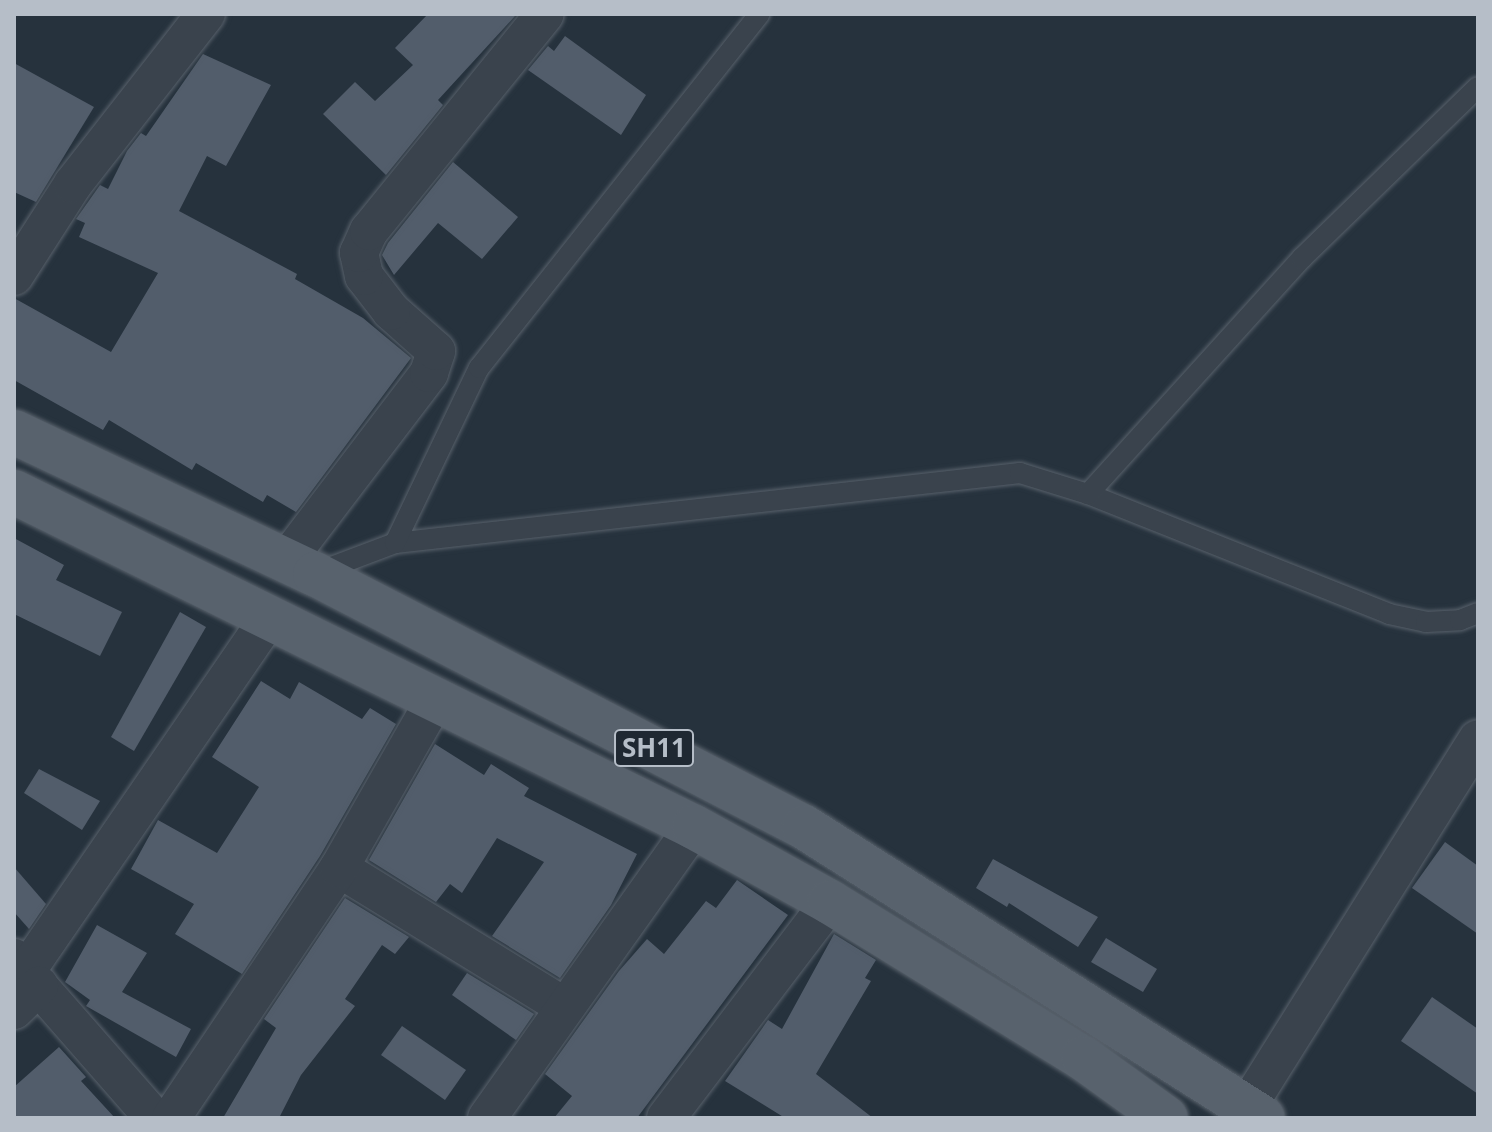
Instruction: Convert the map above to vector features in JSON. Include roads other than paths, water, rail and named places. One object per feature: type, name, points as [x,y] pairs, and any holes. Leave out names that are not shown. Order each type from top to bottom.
[{"type":"main road","name":"SH11","points":[[14,432],[300,568],[804,827],[1255,1112]]},
{"type":"main road","name":"SH11","points":[[14,492],[267,621],[694,827],[830,902],[1083,1058],[1166,1118]]},
{"type":"street","points":[[14,276],[73,184],[206,14]]},
{"type":"street","points":[[300,568],[429,373],[436,351],[391,311],[364,276],[359,253],[369,231],[545,14]]},
{"type":"street","points":[[154,1118],[23,981],[267,621]]},
{"type":"street","points":[[171,1118],[339,868],[435,700]]},
{"type":"street","points":[[1255,1112],[1478,739]]},
{"type":"street","points":[[487,1118],[694,827]]},
{"type":"street","points":[[339,868],[565,1007]]},
{"type":"street","points":[[666,1118],[830,902]]},
{"type":"lane","points":[[395,543],[479,368],[760,14]]},
{"type":"lane","points":[[1088,494],[1302,258],[1478,87]]},
{"type":"lane","points":[[300,568],[395,543],[1020,473],[1088,494],[1389,614],[1426,622],[1460,620],[1478,613]]}]
